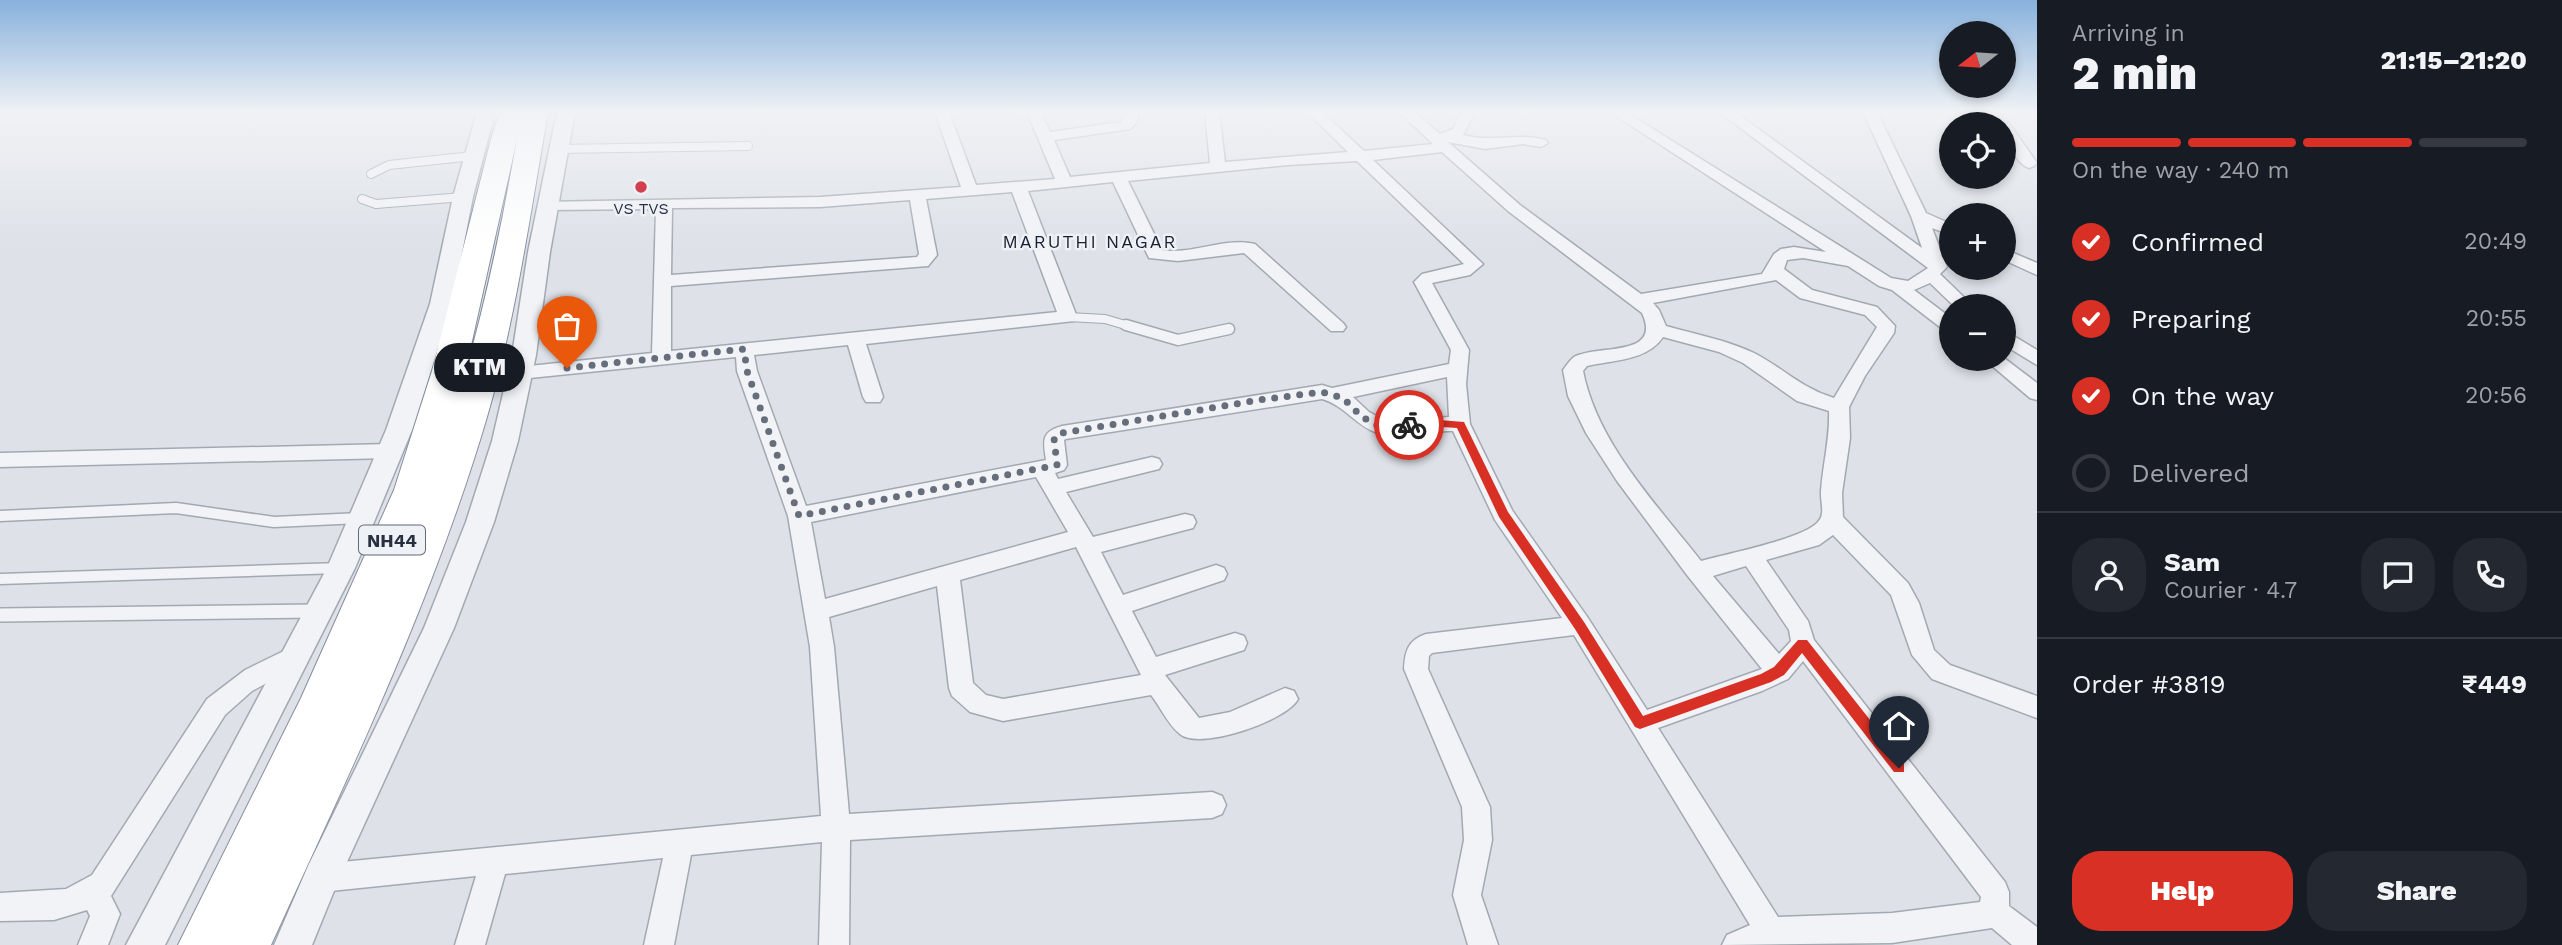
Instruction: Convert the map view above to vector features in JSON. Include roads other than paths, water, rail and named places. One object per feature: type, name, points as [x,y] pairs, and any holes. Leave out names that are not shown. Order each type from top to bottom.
[{"type":"highway","name":"NH44","points":[[204,945],[269,817],[390,546],[426,450],[451,366],[500,156]]},
{"type":"highway","name":"NH44","points":[[244,945],[333,757],[404,595],[450,477],[475,396],[505,280],[527,156]]},
{"type":"street","points":[[145,945],[341,568],[390,450],[441,304],[473,156]]},
{"type":"street","points":[[293,945],[321,878],[439,628],[483,510],[505,441],[520,373],[557,156]]},
{"type":"street","points":[[958,156],[970,191]]},
{"type":"street","points":[[1053,156],[1064,182]]},
{"type":"street","points":[[1217,156],[1218,167]]},
{"type":"street","points":[[547,205],[820,202],[1018,187],[1288,160],[1371,156]]},
{"type":"street","points":[[1460,156],[1543,232],[1640,300],[1656,319],[1657,338],[1649,345],[1580,362],[1572,375],[1580,405],[1639,496],[1779,671]]},
{"type":"street","points":[[1688,156],[1861,266],[1899,287],[1939,318]]},
{"type":"street","points":[[1783,156],[1934,271],[1954,294]]},
{"type":"street","points":[[1891,156],[1919,215],[1934,271]]},
{"type":"street","points":[[2024,156],[2029,163]]},
{"type":"street","points":[[1362,158],[1474,264],[1465,271],[1432,275],[1423,282],[1460,350],[1457,369],[1460,424],[1503,514],[1580,625],[1770,932]]},
{"type":"street","points":[[1118,177],[1155,254],[1168,256],[1232,247],[1249,248],[1337,327]]},
{"type":"street","points":[[520,373],[1068,317],[1018,187]]},
{"type":"street","points":[[663,281],[922,262],[928,255],[917,195]]},
{"type":"street","points":[[661,358],[664,204]]},
{"type":"street","points":[[1919,215],[1939,224]]},
{"type":"street","points":[[1640,300],[1759,279],[1776,271],[1780,257],[1793,251],[1861,266]]},
{"type":"street","points":[[2016,260],[2037,270]]},
{"type":"street","points":[[1698,571],[1811,539],[1826,528],[1833,515],[1831,493],[1840,438],[1839,407],[1856,374],[1885,333],[1885,326],[1871,311],[1806,294],[1776,271]]},
{"type":"street","points":[[1899,287],[1917,285],[1934,271]]},
{"type":"street","points":[[1658,330],[1726,348],[1760,364],[1804,396],[1839,407]]},
{"type":"street","points":[[855,338],[873,397]]},
{"type":"street","points":[[2016,344],[2037,359]]},
{"type":"street","points":[[744,349],[747,371],[799,516],[822,647],[836,828],[834,945]]},
{"type":"street","points":[[1334,394],[1457,369]]},
{"type":"street","points":[[2009,371],[2037,393]]},
{"type":"street","points":[[1047,478],[1057,465],[1054,438],[1062,433],[1259,400],[1322,392],[1348,401],[1362,417],[1382,428],[1427,423],[1460,424]]},
{"type":"street","points":[[0,460],[390,450]]},
{"type":"street","points":[[799,516],[1152,464]]},
{"type":"street","points":[[1047,478],[1085,542],[1154,676],[1189,727],[1196,731],[1215,728],[1285,699]]},
{"type":"street","points":[[1831,519],[1900,589],[1927,662],[1941,672],[2037,707]]},
{"type":"street","points":[[816,611],[948,574],[1185,522]]},
{"type":"street","points":[[1741,944],[1770,932],[1898,937],[1986,916],[1993,911],[1997,903],[1995,892],[1802,643],[1800,628],[1751,556]]},
{"type":"street","points":[[948,574],[950,611],[961,688],[979,704],[1003,710],[1154,676],[1235,643]]},
{"type":"street","points":[[1118,606],[1216,574]]},
{"type":"street","points":[[1483,945],[1467,895],[1478,840],[1476,807],[1416,669],[1417,652],[1426,644],[1580,625]]},
{"type":"street","points":[[1640,723],[1753,684],[1779,671],[1802,643]]},
{"type":"street","points":[[0,907],[61,906],[93,893],[102,885],[216,707],[231,691],[252,677],[296,655]]},
{"type":"street","points":[[321,878],[836,828],[1212,804]]},
{"type":"street","points":[[659,945],[680,843]]},
{"type":"street","points":[[470,945],[495,860]]},
{"type":"street","points":[[93,893],[105,914],[93,945]]},
{"type":"street","points":[[1993,911],[2036,945]]},
{"type":"lane","points":[[371,174],[390,165],[472,156]]},
{"type":"lane","points":[[362,199],[376,204],[463,197]]},
{"type":"lane","points":[[1068,317],[1105,319],[1178,340],[1229,329]]},
{"type":"lane","points":[[0,516],[176,508],[274,522],[362,517]]},
{"type":"lane","points":[[0,579],[341,568]]},
{"type":"lane","points":[[0,615],[318,611]]},
{"type":"place","name":"VS TVS","points":[[641,187]]},
{"type":"place","name":"KTM","points":[[567,368]]},
{"type":"district","name":"MARUTHI NAGAR","points":[[1090,241]]}]
